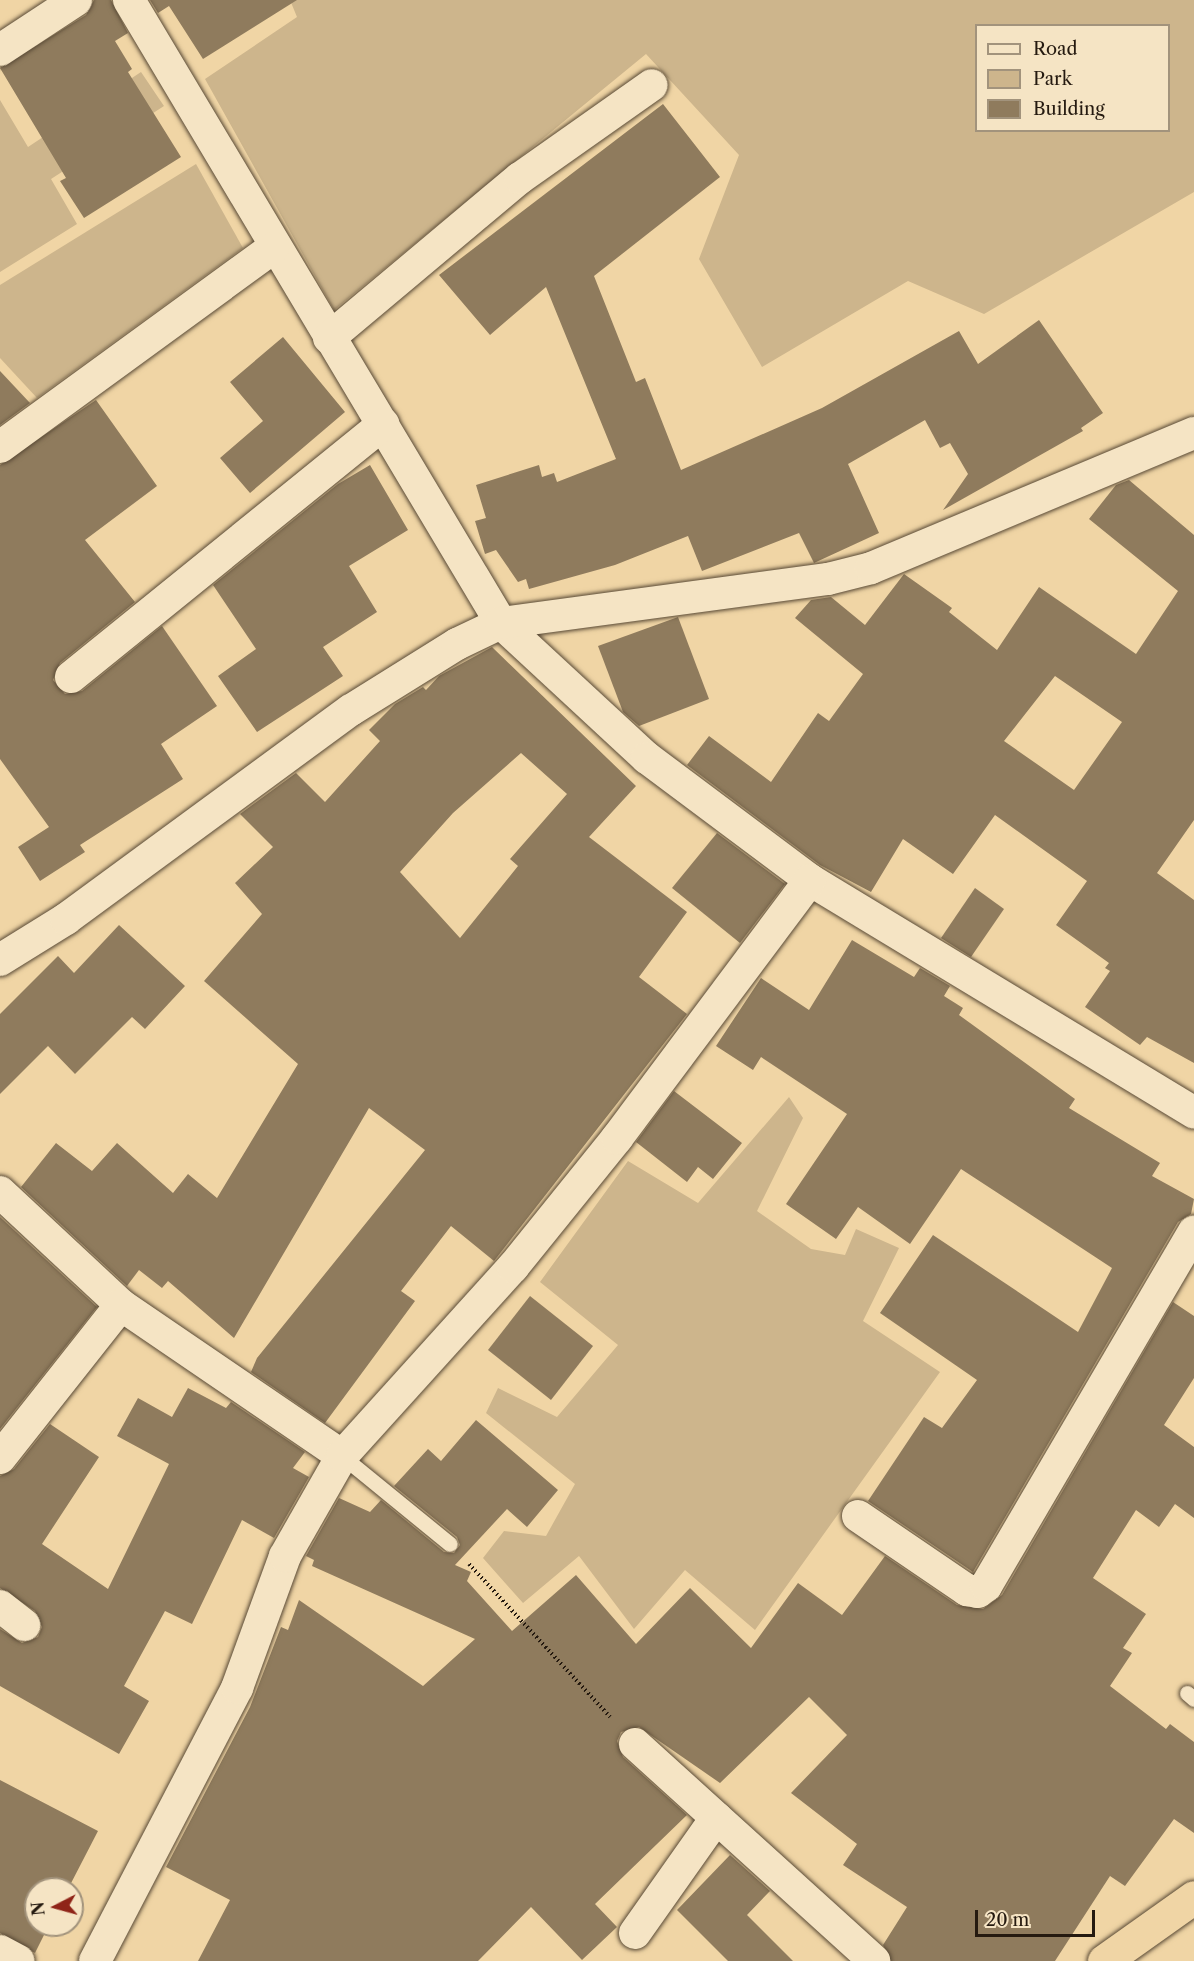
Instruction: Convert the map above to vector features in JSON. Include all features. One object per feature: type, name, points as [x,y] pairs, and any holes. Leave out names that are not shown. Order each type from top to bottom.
[{"type":"highway","points":[[1104,1961],[1194,1897]]},
{"type":"street","points":[[0,50],[76,0]]},
{"type":"street","points":[[129,0],[273,248],[383,424],[501,623],[647,758],[810,880],[1194,1113]]},
{"type":"street","points":[[329,338],[520,178],[652,85]]},
{"type":"street","points":[[0,447],[273,248]]},
{"type":"street","points":[[71,677],[383,424]]},
{"type":"street","points":[[0,960],[66,919],[351,710],[457,644],[501,623],[828,579],[871,568],[1194,433]]},
{"type":"street","points":[[95,1961],[237,1688],[285,1556],[342,1456],[513,1267],[617,1138],[810,880]]},
{"type":"street","points":[[0,1192],[121,1305],[342,1456]]},
{"type":"street","points":[[858,1516],[967,1590],[978,1592],[986,1586],[1194,1231]]},
{"type":"street","points":[[0,1458],[121,1305]]},
{"type":"street","points":[[0,1606],[24,1625]]},
{"type":"street","points":[[635,1744],[874,1961]]},
{"type":"street","points":[[635,1933],[716,1818]]},
{"type":"street","points":[[0,1951],[19,1961]]},
{"type":"lane","points":[[342,1456],[450,1544]]},
{"type":"path","points":[[450,1544],[635,1744]]},
{"type":"green space","points":[[290,0],[1194,0],[1194,192],[984,314],[908,281],[762,367],[699,259],[739,155],[646,54],[334,310],[205,79],[297,17]]},
{"type":"green space","points":[[141,72],[164,106],[51,179],[77,224],[0,272],[0,100],[28,147]]},
{"type":"green space","points":[[196,164],[243,248],[37,398],[0,358],[0,285]]},
{"type":"green space","points":[[789,1097],[803,1118],[757,1211],[811,1249],[845,1255],[856,1229],[899,1248],[863,1321],[940,1372],[755,1630],[685,1570],[634,1629],[579,1556],[523,1603],[483,1558],[504,1531],[546,1536],[575,1484],[486,1413],[498,1388],[557,1417],[618,1345],[540,1282],[628,1161],[698,1203]]},
{"type":"building","points":[[94,0],[111,0],[128,33],[115,41],[132,69],[128,72],[181,157],[84,218],[60,181],[66,178],[0,68],[86,15]]},
{"type":"building","points":[[150,0],[297,0],[203,59],[169,6],[158,13]]},
{"type":"building","points":[[663,104],[720,177],[594,276],[636,382],[645,378],[681,470],[822,408],[959,331],[978,364],[1039,320],[1103,413],[1081,428],[1083,431],[943,510],[968,474],[950,443],[940,448],[925,420],[848,464],[879,533],[814,563],[799,533],[702,571],[688,536],[615,565],[529,589],[526,579],[518,582],[496,550],[485,554],[475,521],[486,518],[476,485],[539,465],[542,477],[554,473],[557,482],[616,459],[546,287],[490,335],[439,275]]},
{"type":"building","points":[[283,337],[345,412],[250,493],[220,458],[263,421],[230,382]]},
{"type":"building","points":[[0,371],[30,403],[0,425]]},
{"type":"building","points":[[96,400],[157,486],[85,540],[135,602],[60,663],[53,680],[65,694],[82,691],[162,626],[217,706],[161,744],[183,779],[80,845],[85,852],[40,881],[18,847],[49,827],[0,759],[0,465]]},
{"type":"building","points":[[370,465],[408,530],[349,566],[377,612],[323,647],[343,676],[257,732],[218,676],[256,649],[213,585],[338,484]]},
{"type":"building","points":[[1129,480],[1194,535],[1194,820],[1157,873],[1194,900],[1194,1063],[1147,1037],[1140,1045],[1085,1007],[1110,971],[1105,968],[1109,963],[1056,925],[1087,881],[995,815],[953,874],[903,839],[871,892],[820,865],[687,765],[709,736],[771,782],[818,713],[829,721],[863,674],[795,618],[811,600],[831,597],[865,625],[904,574],[952,608],[949,612],[997,650],[1039,587],[1136,654],[1178,591],[1089,519],[1116,485]],"holes":[[[1055,676],[1122,722],[1074,790],[1004,741]]]},
{"type":"building","points":[[678,617],[709,699],[639,726],[623,712],[598,646]]},
{"type":"building","points":[[492,647],[636,786],[589,837],[687,912],[639,977],[687,1014],[494,1261],[451,1226],[401,1291],[415,1301],[325,1423],[251,1372],[257,1358],[425,1150],[369,1108],[234,1338],[168,1281],[162,1288],[139,1270],[127,1286],[21,1187],[56,1143],[92,1171],[117,1143],[173,1193],[188,1174],[217,1198],[298,1064],[204,981],[262,914],[235,883],[273,847],[240,814],[296,773],[325,802],[380,741],[369,730],[395,704],[423,687],[426,690],[439,676]],"holes":[[[521,753],[567,794],[510,859],[518,866],[460,938],[400,872],[453,813]]]},
{"type":"building","points":[[717,833],[785,884],[740,943],[672,888]]},
{"type":"building","points":[[975,888],[1004,909],[971,957],[941,938]]},
{"type":"building","points":[[119,925],[185,986],[145,1029],[132,1017],[75,1074],[48,1046],[0,1094],[0,1014],[58,956],[74,973]]},
{"type":"building","points":[[852,940],[914,977],[920,968],[950,986],[944,996],[963,1008],[959,1015],[1075,1099],[1069,1108],[1160,1163],[1152,1176],[1194,1199],[1191,1214],[1178,1222],[973,1572],[868,1501],[924,1417],[942,1428],[977,1380],[880,1313],[933,1235],[1078,1332],[1112,1268],[961,1169],[910,1244],[858,1207],[836,1239],[786,1204],[847,1114],[761,1057],[753,1070],[716,1046],[761,978],[809,1010]]},
{"type":"building","points":[[674,1091],[742,1143],[713,1179],[698,1167],[687,1182],[636,1142]]},
{"type":"building","points":[[0,1217],[97,1307],[0,1429]]},
{"type":"building","points":[[530,1296],[593,1346],[551,1400],[488,1350]]},
{"type":"building","points":[[1173,1302],[1194,1316],[1194,1378],[1164,1425],[1194,1447],[1194,1518],[1175,1504],[1159,1527],[1136,1510],[1093,1578],[1146,1614],[1123,1648],[1132,1653],[1110,1686],[1166,1729],[1170,1724],[1194,1742],[1194,1833],[1174,1819],[1125,1886],[1110,1876],[1055,1961],[891,1961],[883,1945],[907,1907],[843,1865],[857,1844],[791,1793],[847,1735],[809,1697],[720,1783],[639,1727],[621,1732],[617,1741],[623,1757],[687,1815],[595,1904],[617,1927],[582,1960],[531,1907],[478,1961],[198,1961],[230,1900],[166,1867],[250,1707],[281,1627],[288,1630],[299,1600],[423,1686],[475,1639],[312,1566],[314,1560],[306,1556],[339,1498],[370,1512],[381,1500],[444,1552],[454,1553],[460,1545],[457,1537],[394,1486],[428,1449],[441,1461],[476,1420],[558,1490],[527,1527],[507,1509],[455,1565],[471,1572],[467,1581],[512,1631],[576,1575],[636,1644],[690,1588],[751,1648],[798,1583],[842,1615],[885,1556],[957,1605],[983,1609],[1002,1595]]},
{"type":"building","points":[[188,1388],[226,1408],[231,1402],[305,1452],[293,1468],[309,1477],[274,1538],[242,1520],[192,1624],[165,1611],[124,1686],[149,1701],[119,1754],[0,1686],[0,1629],[22,1643],[38,1637],[42,1627],[35,1611],[0,1588],[0,1476],[14,1469],[50,1424],[99,1457],[42,1544],[108,1589],[169,1464],[117,1436],[138,1398],[172,1417]]},
{"type":"building","points":[[0,1780],[98,1831],[74,1877],[24,1877],[24,1937],[43,1937],[35,1953],[0,1933]]},
{"type":"building","points":[[730,1855],[770,1891],[747,1915],[793,1961],[728,1961],[677,1910]]}]
